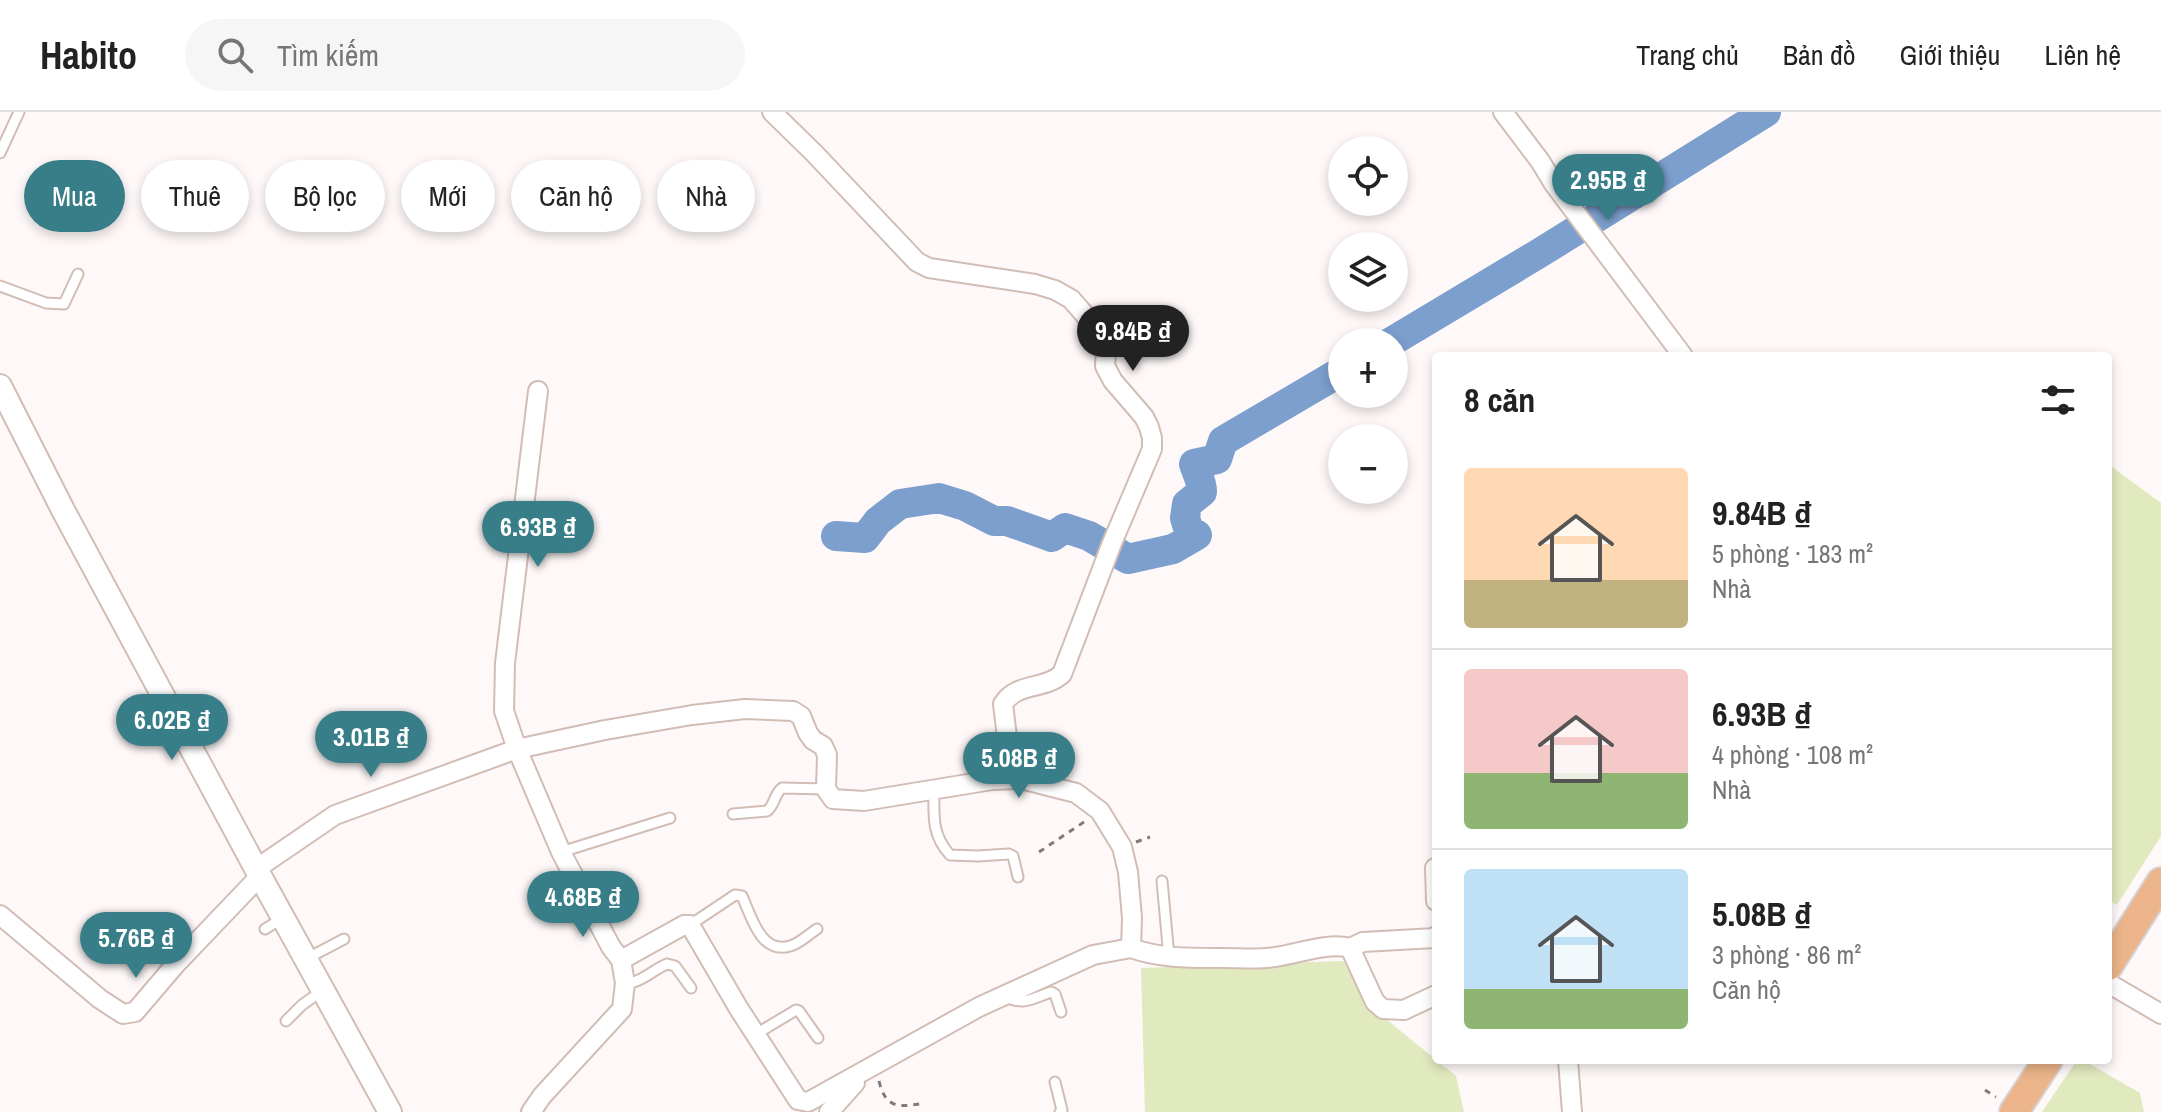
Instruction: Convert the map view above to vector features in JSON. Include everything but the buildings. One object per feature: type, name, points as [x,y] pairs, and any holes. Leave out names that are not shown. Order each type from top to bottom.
[{"type":"highway","points":[[2112,960],[2161,882]]},
{"type":"highway","points":[[2014,1112],[2045,1064]]},
{"type":"street","points":[[772,112],[917,262],[929,268],[1035,284],[1071,299],[1085,315],[1106,351],[1105,366],[1113,381],[1149,427],[1152,449],[1062,674],[1054,681],[1023,688],[1008,696],[1003,704],[1012,779]]},
{"type":"street","points":[[1503,112],[1680,352]]},
{"type":"street","points":[[0,386],[63,510],[258,872],[274,924],[306,959],[390,1112]]},
{"type":"street","points":[[531,1112],[622,1009],[625,983],[621,960],[611,947],[561,852],[504,711],[505,663],[538,391]]},
{"type":"street","points":[[0,915],[100,999],[123,1014],[135,1012],[258,872],[335,815],[517,749],[692,715],[745,709],[793,711],[801,716],[808,733],[823,746],[827,755],[826,789],[833,799],[864,801],[1012,779],[1076,793],[1100,811],[1122,847],[1128,872],[1131,948]]},
{"type":"street","points":[[621,960],[684,925],[690,925],[798,1100],[808,1102],[979,1007],[1093,955],[1131,948],[1169,957],[1264,959],[1328,947],[1350,948],[1363,942],[1432,938]]},
{"type":"street","points":[[1350,948],[1375,1002],[1383,1009],[1404,1010],[1432,997]]},
{"type":"street","points":[[2112,985],[2161,1014]]},
{"type":"street","points":[[1568,1064],[1572,1112]]},
{"type":"street","points":[[829,1112],[854,1084],[857,1076]]},
{"type":"lane","points":[[0,153],[19,112]]},
{"type":"lane","points":[[0,286],[46,303],[64,304],[78,274]]},
{"type":"lane","points":[[733,814],[767,811],[782,788],[826,789]]},
{"type":"lane","points":[[934,789],[934,823],[940,844],[950,855],[1009,854],[1013,856],[1018,877]]},
{"type":"lane","points":[[561,852],[670,818]]},
{"type":"lane","points":[[1162,881],[1169,957]]},
{"type":"lane","points":[[690,925],[735,895],[742,896],[762,939],[774,947],[790,946],[817,929]]},
{"type":"lane","points":[[306,959],[344,939]]},
{"type":"lane","points":[[625,983],[633,984],[667,964],[675,966],[691,988]]},
{"type":"lane","points":[[286,1021],[323,990]]},
{"type":"lane","points":[[1004,996],[1021,1002],[1051,992],[1055,994],[1061,1012]]},
{"type":"lane","points":[[756,1034],[796,1010],[818,1038]]},
{"type":"lane","points":[[1055,1082],[1060,1112]]},
{"type":"path","points":[[1039,852],[1100,811]]},
{"type":"path","points":[[875,1066],[881,1089],[892,1105],[925,1103]]},
{"type":"green space","points":[[2112,467],[2161,503],[2161,836],[2117,905],[2112,902]]},
{"type":"green space","points":[[1343,961],[1362,993],[1392,1024],[1432,1056],[1432,1064],[1441,1064],[1456,1076],[1464,1112],[1145,1112],[1141,968]]},
{"type":"green space","points":[[2074,1064],[2090,1064],[2140,1093],[2144,1112],[2042,1112]]},
{"type":"waterway","points":[[1408,332],[1766,112]]},
{"type":"waterway","points":[[836,536],[865,538],[878,521],[900,504],[939,498],[965,506],[994,521],[1007,521],[1052,537],[1065,528],[1089,536],[1128,559],[1173,549],[1197,535],[1189,531],[1185,518],[1187,504],[1202,492],[1194,464],[1217,459],[1223,441],[1328,379]]}]
